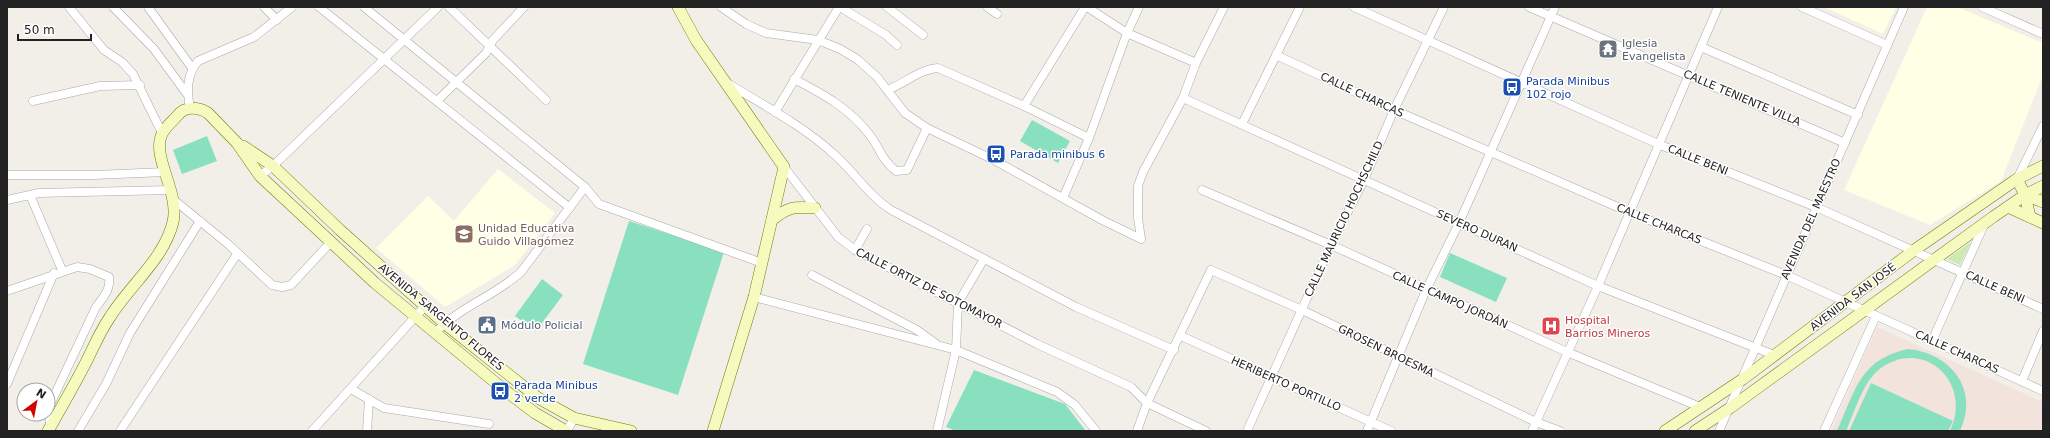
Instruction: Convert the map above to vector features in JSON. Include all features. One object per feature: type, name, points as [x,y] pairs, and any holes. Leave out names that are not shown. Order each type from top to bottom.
[{"type":"street","points":[[49,429],[73,389],[109,318],[153,262],[170,235],[175,213],[172,195],[160,153],[162,133],[140,85],[133,74],[122,62],[104,50],[69,7]]},
{"type":"street","points":[[113,7],[154,50],[187,94]]},
{"type":"street","points":[[148,7],[192,68]]},
{"type":"street","points":[[264,7],[277,20]]},
{"type":"street","points":[[190,109],[187,94],[188,81],[192,68],[198,61],[254,37],[292,7]]},
{"type":"street","points":[[319,7],[570,208]]},
{"type":"street","points":[[364,7],[585,188],[599,204],[616,212],[762,263]]},
{"type":"street","points":[[260,176],[273,166],[438,7]]},
{"type":"street","points":[[450,7],[546,100]]},
{"type":"street","points":[[437,101],[486,53],[493,40],[524,7]]},
{"type":"street","name":"CALLE ORTIZ DE SOTOMAYOR","points":[[678,7],[696,40],[784,167],[838,237],[855,250],[958,302],[1036,344],[1131,387],[1147,403],[1206,431]]},
{"type":"street","points":[[721,7],[746,24],[766,33],[818,40],[840,49],[856,59],[876,77],[904,113],[927,128],[994,160],[1141,239],[1138,218],[1138,186],[1153,151],[1183,98],[1196,63],[1224,7]]},
{"type":"street","points":[[775,112],[839,7],[880,31],[897,45]]},
{"type":"street","points":[[887,7],[923,34]]},
{"type":"street","points":[[987,7],[997,14]]},
{"type":"street","points":[[1024,106],[1086,7],[1127,32],[1196,63]]},
{"type":"street","points":[[1063,198],[1089,138],[1127,32],[1139,7]]},
{"type":"street","points":[[1242,124],[1300,7]]},
{"type":"street","name":"CALLE BENI","points":[[1354,7],[1658,144],[1816,207],[2043,309]]},
{"type":"street","name":"CALLE MAURICIO HOCHSCHILD","points":[[1247,431],[1331,245],[1364,180],[1394,110],[1444,7]]},
{"type":"street","name":"CALLE TENIENTE VILLA","points":[[1529,7],[1845,143]]},
{"type":"street","points":[[1367,431],[1426,290],[1459,223],[1555,7]]},
{"type":"street","points":[[1532,431],[1598,286],[1628,212],[1718,7]]},
{"type":"street","points":[[1802,7],[1888,45]]},
{"type":"street","name":"AVENIDA DEL MAESTRO","points":[[1719,431],[1757,348],[1786,275],[1858,115],[1904,7]]},
{"type":"street","points":[[1982,7],[2043,34]]},
{"type":"street","points":[[1701,47],[1858,115]]},
{"type":"street","name":"CALLE CHARCAS","points":[[1276,55],[1394,110],[1628,212],[1786,275],[2043,391]]},
{"type":"street","points":[[887,90],[901,85],[929,68],[938,68],[1024,106],[1089,138]]},
{"type":"street","points":[[794,79],[848,111],[869,134],[882,159],[896,171],[907,170],[927,128]]},
{"type":"street","points":[[727,83],[804,130],[836,155],[880,203],[1082,310],[1174,350]]},
{"type":"street","points":[[33,100],[100,86],[140,85]]},
{"type":"street","name":"SEVERO DURAN","points":[[1183,98],[1598,286],[1774,355]]},
{"type":"street","points":[[162,133],[181,111],[202,109],[208,112],[237,143]]},
{"type":"street","points":[[2030,217],[2025,196],[2016,179],[2043,126]]},
{"type":"street","name":"AVENIDA SARGENTO FLORES","points":[[237,143],[273,166],[356,244],[444,323],[538,398],[574,418],[631,431]]},
{"type":"street","name":"AVENIDA SARGENTO FLORES","points":[[237,143],[260,176],[330,243],[414,316],[535,413],[567,431]]},
{"type":"street","name":"AVENIDA SAN JOSÉ","points":[[1665,431],[1743,379],[1913,251],[2016,179],[2043,166]]},
{"type":"street","points":[[713,431],[754,297],[784,167]]},
{"type":"street","points":[[7,175],[94,175],[166,172]]},
{"type":"street","name":"AVENIDA SAN JOSÉ","points":[[1695,431],[1730,408],[2008,206],[2043,186]]},
{"type":"street","points":[[435,333],[444,323],[510,282],[521,272],[585,188]]},
{"type":"street","name":"CALLE CAMPO JORDÁN","points":[[1202,190],[1331,245],[1426,290],[1567,352],[1700,407]]},
{"type":"street","points":[[7,200],[53,192],[172,195],[272,285],[282,287],[291,285],[330,243]]},
{"type":"street","points":[[7,384],[58,272],[30,195]]},
{"type":"street","points":[[2025,196],[2043,202]]},
{"type":"street","points":[[2008,206],[2043,223]]},
{"type":"street","points":[[772,220],[785,210],[792,207],[815,208]]},
{"type":"street","points":[[78,431],[106,384],[130,333],[200,221]]},
{"type":"street","points":[[1932,341],[1984,224]]},
{"type":"street","points":[[855,250],[867,229]]},
{"type":"street","points":[[344,255],[356,244]]},
{"type":"street","points":[[120,431],[237,254]]},
{"type":"street","points":[[937,431],[956,350],[958,302],[984,259]]},
{"type":"street","points":[[7,291],[58,272],[77,267],[90,269],[109,277],[110,283],[106,294],[96,307],[49,407],[49,429]]},
{"type":"street","name":"GROSEN BROESMA","points":[[1181,336],[1212,270],[1302,310],[1536,422],[1560,431]]},
{"type":"street","points":[[812,275],[917,330],[938,346]]},
{"type":"street","points":[[754,297],[956,350],[1057,392],[1075,405],[1096,431]]},
{"type":"street","points":[[312,431],[351,389],[414,316],[425,306]]},
{"type":"street","points":[[1824,431],[1876,316]]},
{"type":"street","points":[[2022,381],[2043,331]]},
{"type":"street","points":[[1137,431],[1147,403],[1181,336]]},
{"type":"street","name":"HERIBERTO PORTILLO","points":[[1181,336],[1391,431]]},
{"type":"street","points":[[351,389],[384,408],[489,424]]},
{"type":"street","points":[[366,431],[369,400]]},
{"type":"street","points":[[567,431],[574,418]]},
{"type":"shaded area","points":[[1824,7],[1896,7],[1883,34]]},
{"type":"shaded area","points":[[1927,7],[1957,7],[2043,43],[2043,75],[2001,181],[1930,225],[1844,190]]},
{"type":"shaded area","name":"Unidad Educativa Guido Villagómez","points":[[498,169],[555,213],[515,265],[445,307],[376,248],[428,196],[454,221]]},
{"type":"shaded area","points":[[1877,327],[2043,402],[2043,431],[1831,431]]},
{"type":"green space","points":[[1032,120],[1070,141],[1058,163],[1020,141]]},
{"type":"green space","points":[[207,136],[217,161],[182,174],[173,150]]},
{"type":"green space","points":[[629,221],[724,252],[678,395],[583,364]]},
{"type":"green space","points":[[1971,242],[1960,265],[1947,259]]},
{"type":"green space","points":[[1450,253],[1507,278],[1496,302],[1440,277]]},
{"type":"green space","points":[[542,279],[563,295],[536,331],[515,316]]},
{"type":"green space","points":[[1908,349],[1923,352],[1937,358],[1948,366],[1957,376],[1963,388],[1966,401],[1965,416],[1960,431],[1950,431],[1955,414],[1955,397],[1950,382],[1941,370],[1928,362],[1914,358],[1898,360],[1881,368],[1864,388],[1846,431],[1837,431],[1855,390],[1869,369],[1879,361],[1892,354]]},
{"type":"green space","points":[[974,370],[1065,404],[1086,431],[956,431],[946,427]]},
{"type":"green space","points":[[1871,383],[1953,421],[1948,431],[1849,431]]},
{"type":"place","name":"Iglesia Evangelista","points":[[1608,49]]},
{"type":"place","name":"Parada Minibus 102 rojo","points":[[1512,87]]},
{"type":"place","name":"Parada minibus 6","points":[[996,154]]},
{"type":"place","name":"Unidad Educativa Guido Villagómez","points":[[464,234]]},
{"type":"place","name":"Módulo Policial","points":[[487,325]]},
{"type":"place","name":"Hospital Barrios Mineros","points":[[1551,326]]},
{"type":"place","name":"Parada Minibus 2 verde","points":[[500,391]]}]
